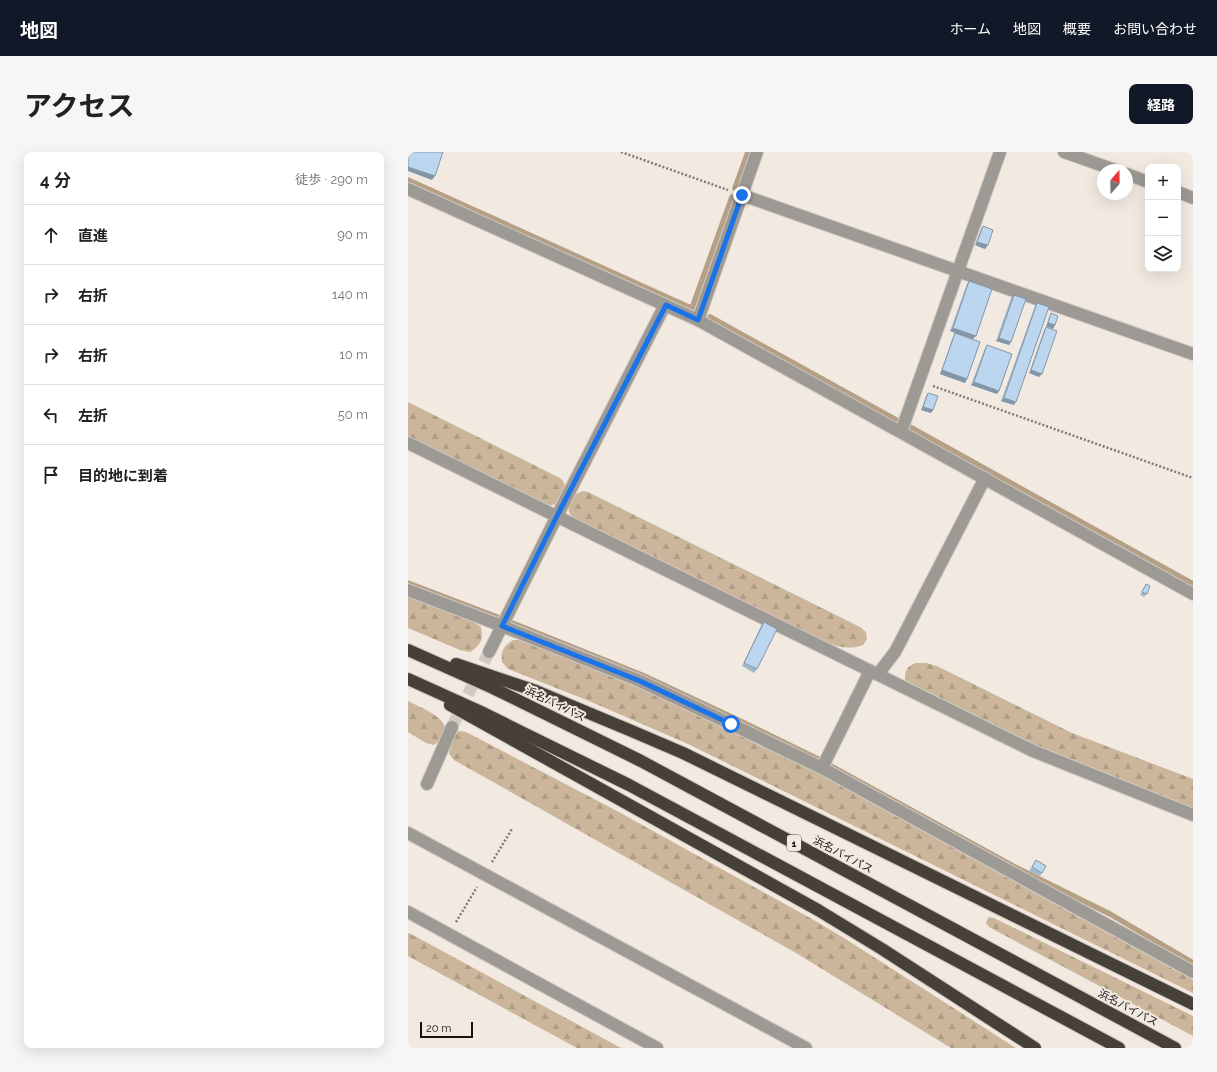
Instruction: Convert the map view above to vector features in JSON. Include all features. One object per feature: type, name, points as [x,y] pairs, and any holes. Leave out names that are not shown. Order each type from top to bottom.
[{"type":"highway","points":[[408,649],[536,691],[683,753],[1193,1004]]},
{"type":"highway","name":"浜名バイパス","points":[[408,649],[492,688],[641,761],[1175,1048]]},
{"type":"highway","name":"1","points":[[408,679],[481,712],[629,785],[1119,1048]]},
{"type":"highway","points":[[408,682],[818,910],[882,949],[1035,1048]]},
{"type":"street","points":[[698,320],[757,152]]},
{"type":"street","points":[[901,432],[1000,152]]},
{"type":"street","points":[[1064,152],[1098,164]]},
{"type":"street","points":[[1133,176],[1145,181]]},
{"type":"street","points":[[408,188],[698,320],[1193,594]]},
{"type":"street","points":[[1181,193],[1193,198]]},
{"type":"street","points":[[742,195],[1193,354]]},
{"type":"street","points":[[489,652],[557,516],[666,305]]},
{"type":"street","points":[[408,443],[1033,751],[1193,815]]},
{"type":"street","points":[[822,768],[874,672],[895,652],[985,478]]},
{"type":"street","points":[[408,590],[640,681],[822,768],[1193,972]]},
{"type":"street","points":[[427,784],[452,727]]},
{"type":"street","points":[[408,833],[806,1048]]},
{"type":"street","points":[[408,912],[657,1048]]},
{"type":"path","points":[[621,152],[742,195]]},
{"type":"path","points":[[919,381],[1193,478]]},
{"type":"path","points":[[492,862],[512,829]]},
{"type":"path","points":[[455,925],[477,887]]},
{"type":"green space","points":[[408,402],[560,478],[565,484],[564,492],[561,498],[557,503],[546,505],[408,437]]},
{"type":"green space","points":[[583,491],[588,492],[860,627],[866,632],[867,639],[863,645],[849,648],[825,642],[574,518],[570,514],[568,506],[575,495]]},
{"type":"green space","points":[[408,597],[472,621],[481,627],[482,635],[477,647],[470,652],[460,650],[408,628]]},
{"type":"green space","points":[[513,640],[521,640],[637,687],[819,774],[1193,980],[1193,993],[688,744],[589,701],[508,669],[502,662],[503,649]]},
{"type":"green space","points":[[916,663],[926,663],[937,666],[1072,733],[1193,779],[1193,809],[1035,746],[911,684],[905,680],[905,674],[910,666]]},
{"type":"green space","points":[[408,701],[432,713],[439,718],[443,724],[445,730],[442,737],[434,745],[426,743],[408,732]]},
{"type":"green space","points":[[459,731],[466,732],[617,811],[812,919],[1016,1048],[951,1048],[796,953],[454,760],[449,754],[449,750],[453,739]]},
{"type":"green space","points":[[989,917],[994,918],[1193,1016],[1193,1036],[989,927],[986,923]]},
{"type":"green space","points":[[408,933],[621,1048],[577,1048],[408,956]]},
{"type":"building","points":[[408,152],[443,152],[435,176],[408,167]]},
{"type":"building","points":[[983,226],[993,230],[988,245],[977,242]]},
{"type":"building","points":[[969,281],[992,289],[976,336],[953,328]]},
{"type":"building","points":[[1014,295],[1026,299],[1011,342],[999,338]]},
{"type":"building","points":[[1037,303],[1049,307],[1016,402],[1004,398]]},
{"type":"building","points":[[1051,313],[1058,316],[1055,325],[1048,323]]},
{"type":"building","points":[[1046,327],[1057,331],[1042,374],[1031,370]]},
{"type":"building","points":[[955,333],[980,342],[967,379],[942,370]]},
{"type":"building","points":[[987,345],[1012,354],[999,391],[974,382]]},
{"type":"building","points":[[928,393],[938,396],[933,410],[923,407]]},
{"type":"building","points":[[1146,584],[1150,586],[1147,594],[1142,592]]},
{"type":"building","points":[[764,622],[777,629],[757,669],[744,663]]},
{"type":"building","points":[[1036,860],[1046,866],[1042,873],[1032,867]]},
{"type":"waterway","points":[[735,188],[748,152]]},
{"type":"waterway","points":[[408,180],[691,308]]},
{"type":"waterway","points":[[692,308],[732,197]]},
{"type":"waterway","points":[[710,317],[898,421]]},
{"type":"waterway","points":[[910,427],[1193,584]]},
{"type":"waterway","points":[[408,583],[500,618]]},
{"type":"waterway","points":[[510,622],[642,675],[820,760]]},
{"type":"waterway","points":[[829,765],[1013,866],[1110,914],[1193,963]]},
{"type":"tunnel","points":[[452,727],[489,652]]},
{"type":"route","points":[[731,724],[640,681],[502,626],[666,305],[698,320],[742,195]]}]
